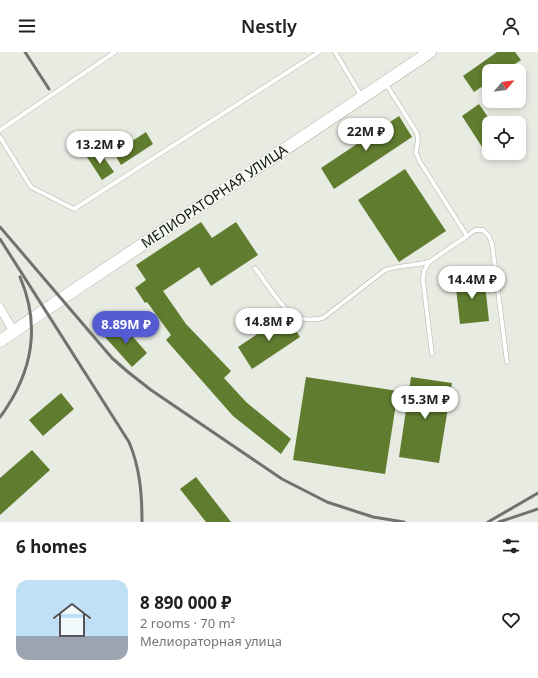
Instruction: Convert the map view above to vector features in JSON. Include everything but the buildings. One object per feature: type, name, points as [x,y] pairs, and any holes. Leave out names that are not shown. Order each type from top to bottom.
[{"type":"street","name":"МЕЛИОРАТОРНАЯ УЛИЦА","points":[[0,341],[430,52]]},
{"type":"street","points":[[0,308],[14,332]]},
{"type":"lane","points":[[0,130],[114,52]]},
{"type":"lane","points":[[0,137],[31,187],[74,210],[319,52]]},
{"type":"lane","points":[[335,52],[362,97]]},
{"type":"lane","points":[[384,82],[416,134],[418,139],[416,153],[420,162],[467,236]]},
{"type":"lane","points":[[255,268],[285,308],[295,316],[313,320],[323,318],[385,270],[395,266],[428,262],[475,230],[482,230],[489,236],[492,244],[507,362]]},
{"type":"lane","points":[[428,262],[424,271],[423,280],[432,354]]},
{"type":"railway","points":[[25,52],[49,89]]},
{"type":"railway","points":[[0,227],[112,358],[151,390],[282,479],[327,502],[373,517],[404,522]]},
{"type":"railway","points":[[0,239],[129,442],[136,462],[140,481],[142,522]]},
{"type":"railway","points":[[0,417],[20,384],[29,354],[31,339],[30,308],[20,277]]},
{"type":"railway","points":[[488,522],[538,493]]},
{"type":"railway","points":[[499,522],[538,509]]}]
